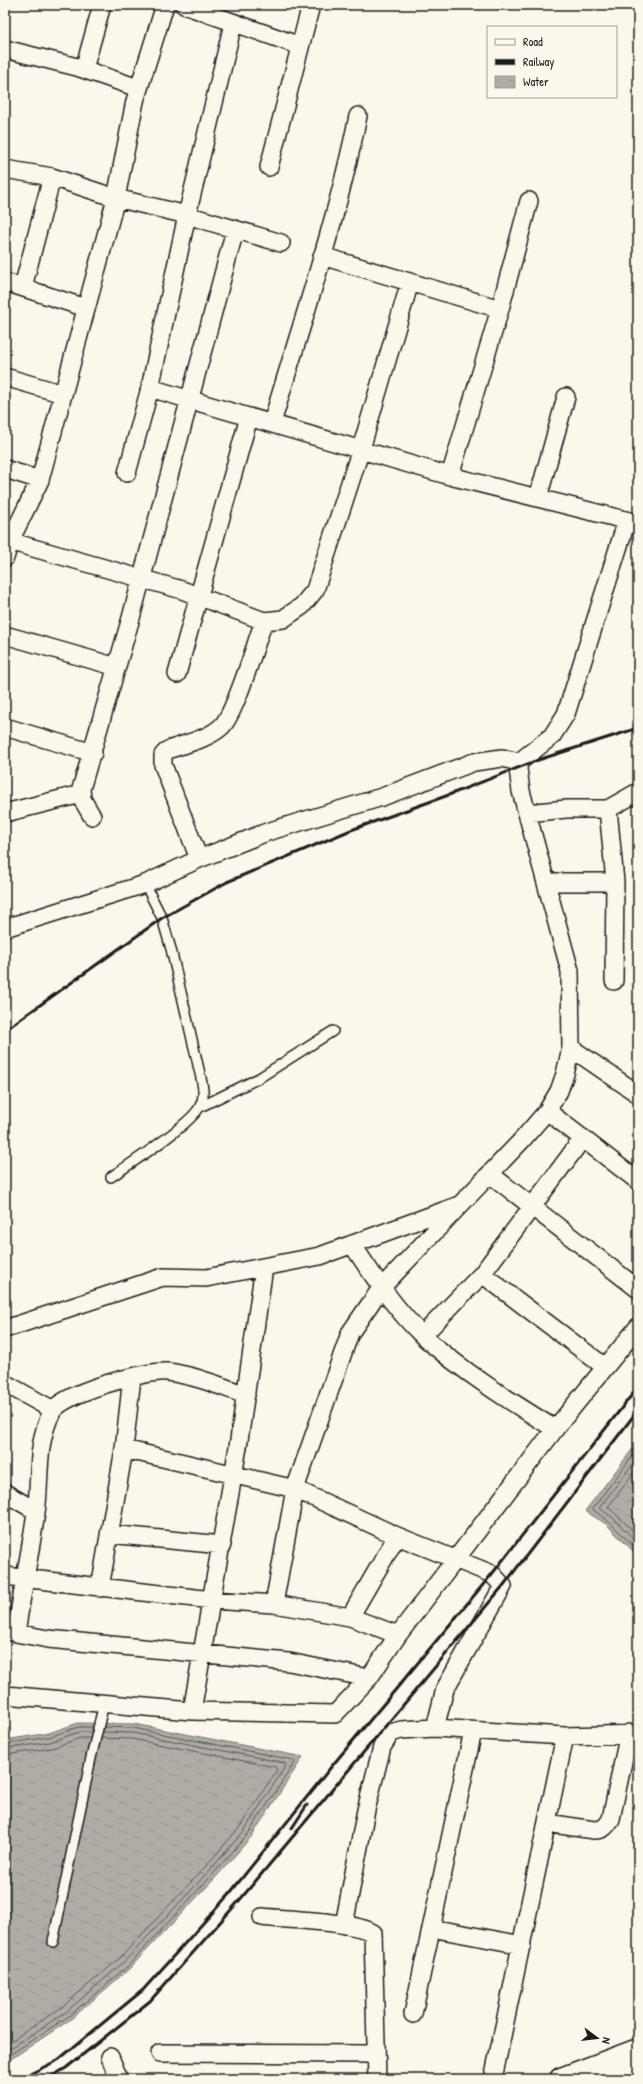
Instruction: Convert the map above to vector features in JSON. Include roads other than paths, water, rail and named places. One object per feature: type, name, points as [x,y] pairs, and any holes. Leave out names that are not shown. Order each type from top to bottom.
[{"type":"street","points":[[84,69],[102,5]]},
{"type":"street","points":[[5,558],[8,540],[40,480],[116,198],[138,88],[165,5]]},
{"type":"street","points":[[184,5],[233,24],[300,46]]},
{"type":"street","points":[[269,167],[311,5]]},
{"type":"street","points":[[127,473],[150,388],[187,215],[233,24]]},
{"type":"street","points":[[5,49],[84,69],[138,88]]},
{"type":"street","points":[[272,424],[322,256],[358,116]]},
{"type":"street","points":[[5,169],[52,177],[116,198],[187,215],[281,243]]},
{"type":"street","points":[[23,288],[52,177]]},
{"type":"street","points":[[450,476],[500,309],[529,201]]},
{"type":"street","points":[[92,816],[81,794],[142,579],[235,230]]},
{"type":"street","points":[[322,256],[500,309]]},
{"type":"street","points":[[5,282],[86,308]]},
{"type":"street","points":[[8,540],[182,590],[264,621],[283,619],[302,606],[315,590],[360,450],[410,282]]},
{"type":"street","points":[[5,377],[63,394]]},
{"type":"street","points":[[150,388],[450,476],[632,522],[566,714],[552,736],[519,762],[518,769],[521,791],[570,971],[572,1048],[559,1091],[548,1110],[490,1174],[381,1288],[350,1333],[295,1489],[274,1604]]},
{"type":"street","points":[[538,498],[566,397]]},
{"type":"street","points":[[177,674],[249,417]]},
{"type":"street","points":[[5,469],[40,480]]},
{"type":"street","points":[[199,859],[163,765],[163,755],[168,750],[208,735],[222,727],[232,711],[264,621]]},
{"type":"street","points":[[5,635],[117,667]]},
{"type":"street","points":[[5,727],[93,753]]},
{"type":"street","points":[[5,928],[145,884],[199,859],[268,832],[382,797],[474,762],[502,758],[519,762]]},
{"type":"street","points":[[527,813],[566,809],[608,809],[638,792]]},
{"type":"street","points":[[5,813],[81,794]]},
{"type":"street","points":[[608,809],[615,882],[614,981]]},
{"type":"street","points":[[547,882],[615,882]]},
{"type":"street","points":[[572,1048],[638,1094]]},
{"type":"street","points":[[548,1110],[638,1181]]},
{"type":"street","points":[[423,1335],[482,1274],[531,1206],[583,1138]]},
{"type":"street","points":[[490,1174],[638,1289]]},
{"type":"street","points":[[5,1329],[164,1277],[206,1278],[320,1256],[460,1204]]},
{"type":"street","points":[[352,1244],[381,1288],[423,1335],[455,1362],[506,1398],[555,1429]]},
{"type":"street","points":[[192,1711],[234,1473],[264,1267]]},
{"type":"street","points":[[482,1274],[605,1367]]},
{"type":"street","points":[[5,1695],[192,1711],[335,1714],[369,1678],[398,1635],[555,1429],[638,1327]]},
{"type":"street","points":[[246,1395],[177,1373],[156,1372],[132,1377],[76,1394],[63,1401],[53,1410],[46,1425],[40,1452],[36,1511],[25,1579],[10,1632],[48,1639],[290,1662],[369,1678]]},
{"type":"street","points":[[100,1588],[124,1449],[132,1377]]},
{"type":"street","points":[[8,1384],[53,1410]]},
{"type":"street","points":[[124,1449],[234,1473],[295,1489],[397,1536],[492,1574],[503,1586],[445,1689],[434,1728]]},
{"type":"street","points":[[5,1493],[36,1511]]},
{"type":"street","points":[[109,1534],[222,1544]]},
{"type":"street","points":[[350,1617],[397,1536]]},
{"type":"street","points":[[5,1576],[212,1600],[274,1604],[350,1617],[398,1635]]},
{"type":"street","points":[[344,1925],[366,1810],[382,1747],[391,1733],[401,1730],[434,1728],[565,1736],[633,1734],[611,1819],[606,1827],[601,1830],[594,1830],[548,1823]]},
{"type":"street","points":[[413,2014],[473,1731]]},
{"type":"street","points":[[493,2079],[548,1823],[565,1736]]},
{"type":"street","points":[[262,1918],[344,1925],[365,1929],[373,1933],[377,2079]]},
{"type":"street","points":[[431,1928],[522,1945]]},
{"type":"street","points":[[561,2079],[638,2050]]},
{"type":"street","points":[[160,2053],[376,2054]]},
{"type":"street","points":[[110,2057],[119,2079]]},
{"type":"street","points":[[595,2079],[638,2062]]},
{"type":"street","points":[[631,2079],[638,2076]]},
{"type":"lane","points":[[111,1178],[189,1120],[200,1107],[204,1096],[171,948],[162,918],[145,884]]},
{"type":"lane","points":[[200,1107],[259,1078],[333,1031]]},
{"type":"lane","points":[[53,1942],[91,1758],[104,1703]]},
{"type":"water","points":[[638,1442],[638,1556],[606,1524],[585,1511]]},
{"type":"water","points":[[78,1723],[134,1724],[303,1757],[251,1837],[217,1876],[130,1968],[71,2019],[5,2063],[5,1740],[49,1733]]},
{"type":"railway","points":[[5,1030],[162,918],[227,882],[351,830],[446,796],[538,760],[638,728]]},
{"type":"railway","points":[[20,2079],[58,2060],[143,1990],[230,1893],[331,1767],[492,1574],[638,1387]]},
{"type":"railway","points":[[47,2079],[66,2068],[150,2001],[238,1902],[503,1586],[638,1410]]},
{"type":"railway","points":[[292,1828],[307,1805]]}]
